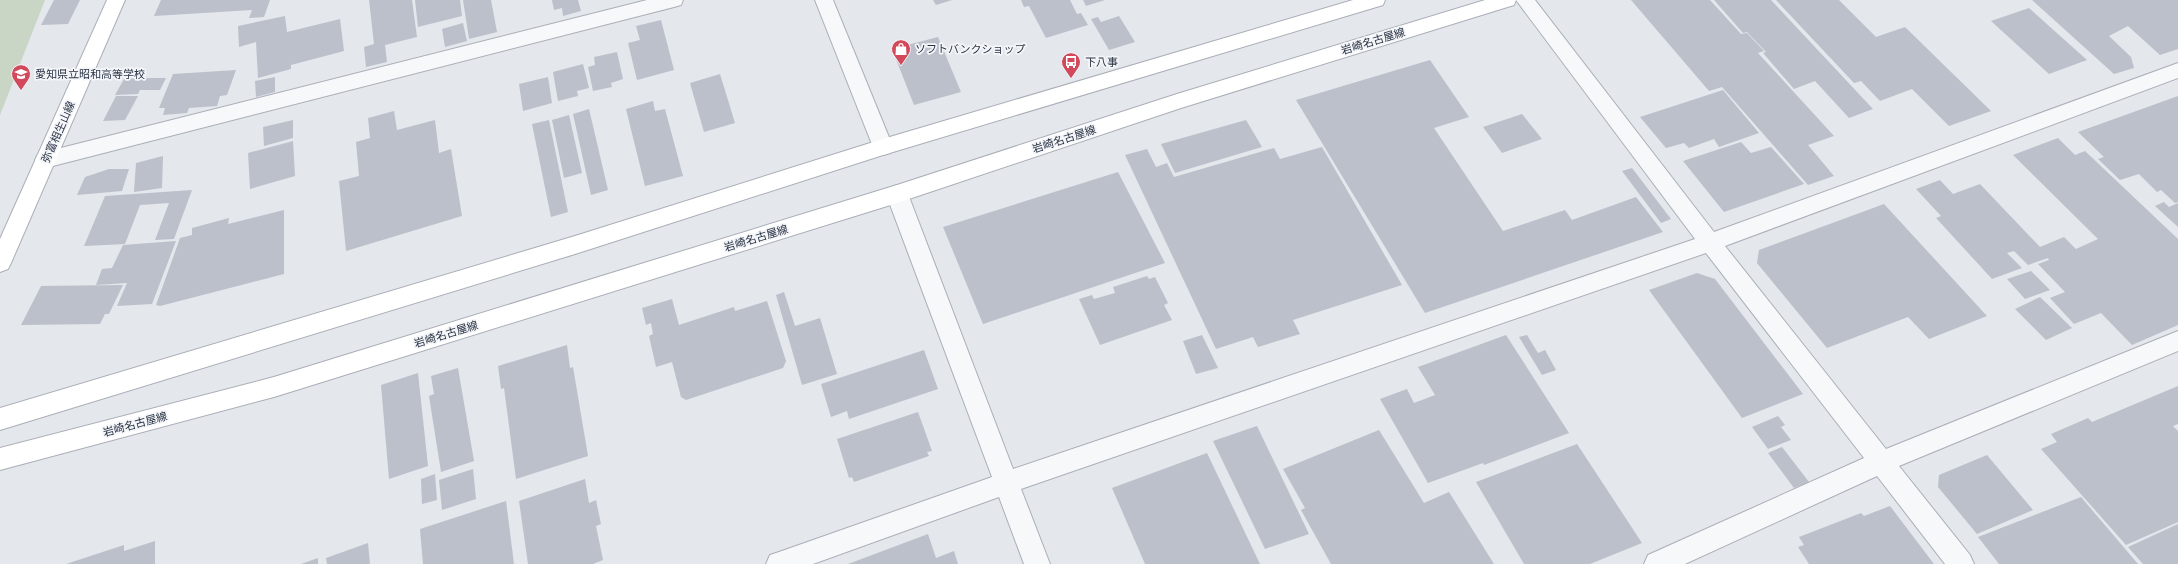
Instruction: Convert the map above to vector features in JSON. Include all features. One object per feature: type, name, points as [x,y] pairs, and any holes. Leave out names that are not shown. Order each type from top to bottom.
[{"type":"main road","name":"弥富相生山線","points":[[0,263],[116,0]]},
{"type":"main road","points":[[0,419],[485,273],[883,148],[1376,0]]},
{"type":"main road","name":"岩崎名古屋線","points":[[0,459],[274,387],[897,194],[1185,100],[1507,0]]},
{"type":"street","points":[[45,160],[674,0]]},
{"type":"street","points":[[824,0],[883,148]]},
{"type":"street","points":[[1525,0],[1710,243],[1961,564]]},
{"type":"street","points":[[779,564],[1006,483],[1710,243],[2178,70]]},
{"type":"street","points":[[897,194],[1037,564]]},
{"type":"street","points":[[1657,564],[1881,462],[2178,341]]},
{"type":"green space","points":[[0,0],[45,0],[0,115]]},
{"type":"building","points":[[54,0],[80,0],[68,24],[41,25]]},
{"type":"building","points":[[161,0],[270,0],[264,17],[249,18],[252,10],[154,16]]},
{"type":"building","points":[[369,0],[412,0],[417,37],[385,45],[387,62],[366,67],[364,47],[374,44]]},
{"type":"building","points":[[415,0],[460,0],[462,16],[418,27]]},
{"type":"building","points":[[463,0],[491,0],[497,32],[469,39]]},
{"type":"building","points":[[552,0],[578,0],[581,11],[563,16],[562,8],[554,10]]},
{"type":"building","points":[[933,0],[952,0],[936,5]]},
{"type":"building","points":[[1021,0],[1070,0],[1077,14],[1081,13],[1088,25],[1046,38],[1029,6],[1024,7]]},
{"type":"building","points":[[1083,0],[1105,0],[1086,6]]},
{"type":"building","points":[[1631,0],[1710,0],[1741,34],[1747,33],[1764,51],[1758,53],[1834,136],[1808,145],[1834,176],[1808,185],[1722,87],[1709,91]]},
{"type":"building","points":[[1714,0],[1771,0],[1873,109],[1849,118],[1815,81],[1794,89],[1763,53],[1766,52],[1747,32],[1743,33]]},
{"type":"building","points":[[1776,0],[1839,0],[1876,37],[1905,27],[1991,111],[1949,126],[1912,89],[1880,101],[1861,81],[1854,83]]},
{"type":"building","points":[[2032,0],[2178,0],[2178,49],[2160,55],[2128,26],[2109,36],[2131,57],[2134,68],[2114,74]]},
{"type":"building","points":[[2029,8],[2087,60],[2049,74],[1991,21]]},
{"type":"building","points":[[285,16],[287,32],[340,19],[344,51],[291,65],[291,69],[258,78],[256,42],[239,47],[238,26]]},
{"type":"building","points":[[1119,16],[1135,42],[1109,50],[1091,19],[1098,17],[1101,22]]},
{"type":"building","points":[[661,20],[674,70],[637,80],[628,43],[640,40],[636,26]]},
{"type":"building","points":[[463,23],[467,41],[445,47],[442,29]]},
{"type":"building","points":[[938,37],[961,92],[914,105],[892,49]]},
{"type":"building","points":[[617,52],[623,79],[611,83],[612,87],[593,91],[588,67],[595,65],[594,57]]},
{"type":"building","points":[[1430,60],[1469,117],[1434,128],[1503,231],[1565,210],[1572,220],[1636,197],[1663,232],[1425,313],[1296,100]]},
{"type":"building","points":[[583,64],[589,88],[577,91],[578,96],[558,101],[553,72]]},
{"type":"building","points":[[236,70],[227,95],[220,96],[217,106],[189,108],[187,113],[163,115],[165,108],[159,108],[173,74]]},
{"type":"building","points":[[720,74],[735,123],[704,132],[690,83]]},
{"type":"building","points":[[275,77],[275,92],[256,97],[255,81]]},
{"type":"building","points":[[548,77],[552,103],[523,111],[519,84]]},
{"type":"building","points":[[166,78],[160,90],[140,90],[138,94],[115,95],[124,79]]},
{"type":"building","points":[[1723,90],[1759,133],[1719,147],[1714,139],[1689,148],[1684,143],[1666,148],[1640,117]]},
{"type":"building","points":[[116,96],[138,96],[125,120],[103,121]]},
{"type":"building","points":[[2178,96],[2178,202],[2175,203],[2161,190],[2157,192],[2139,174],[2120,180],[2098,159],[2104,157],[2078,132]]},
{"type":"building","points":[[653,101],[655,111],[665,109],[683,176],[645,186],[626,109]]},
{"type":"building","points":[[589,109],[608,190],[591,195],[573,114]]},
{"type":"building","points":[[394,111],[397,130],[435,120],[439,153],[451,149],[462,216],[346,251],[339,181],[359,176],[356,142],[370,138],[368,118]]},
{"type":"building","points":[[1522,114],[1542,139],[1502,153],[1483,127]]},
{"type":"building","points":[[569,115],[582,173],[564,178],[552,120]]},
{"type":"building","points":[[293,120],[293,138],[264,146],[263,127]]},
{"type":"building","points":[[549,120],[568,212],[551,217],[532,124]]},
{"type":"building","points":[[1246,120],[1262,147],[1175,173],[1161,144]]},
{"type":"building","points":[[2058,138],[2075,155],[2085,151],[2178,239],[2178,325],[2132,345],[2101,313],[2074,324],[2050,298],[2065,292],[2038,264],[2049,260],[2048,258],[2028,265],[2014,251],[2007,253],[2022,268],[1992,279],[1936,218],[1941,216],[1916,189],[1940,180],[1953,194],[1980,184],[2040,247],[2064,237],[2076,249],[2098,239],[2013,155]]},
{"type":"building","points":[[293,141],[295,176],[250,189],[248,153]]},
{"type":"building","points":[[1741,142],[1751,153],[1771,147],[1804,184],[1724,212],[1683,161]]},
{"type":"building","points":[[1322,147],[1402,285],[1293,320],[1300,334],[1258,347],[1253,337],[1216,349],[1125,155],[1147,149],[1156,167],[1167,163],[1174,177],[1274,148],[1280,159]]},
{"type":"building","points":[[163,156],[162,188],[134,192],[136,163]]},
{"type":"building","points":[[1632,168],[1671,219],[1661,223],[1622,171]]},
{"type":"building","points":[[109,169],[129,169],[122,191],[77,195],[85,177]]},
{"type":"building","points":[[1118,172],[1165,263],[983,324],[943,227]]},
{"type":"building","points":[[192,190],[174,239],[155,240],[169,203],[140,205],[125,244],[84,246],[105,196]]},
{"type":"building","points":[[2164,202],[2169,207],[2178,203],[2178,227],[2155,206]]},
{"type":"building","points":[[1884,204],[1987,316],[1929,339],[1908,317],[1827,348],[1757,263],[1759,250]]},
{"type":"building","points":[[284,210],[284,274],[160,306],[156,305],[180,238],[192,235],[192,228],[229,218],[228,224]]},
{"type":"building","points":[[176,241],[152,304],[117,306],[127,283],[96,285],[102,269],[112,268],[123,245]]},
{"type":"building","points":[[2031,271],[2050,290],[2025,299],[2007,279]]},
{"type":"building","points":[[1697,273],[1715,279],[1803,394],[1742,418],[1649,290]]},
{"type":"building","points":[[1147,276],[1149,279],[1155,277],[1168,303],[1164,305],[1172,320],[1100,345],[1079,299],[1092,295],[1094,299],[1115,293],[1113,287]]},
{"type":"building","points":[[123,285],[109,314],[105,314],[100,324],[21,325],[41,286]]},
{"type":"building","points":[[784,292],[795,326],[820,318],[837,374],[802,385],[776,295]]},
{"type":"building","points":[[2040,297],[2072,328],[2046,340],[2015,309]]},
{"type":"building","points":[[672,299],[679,325],[734,307],[735,311],[767,301],[786,361],[783,368],[686,400],[681,397],[672,362],[656,367],[649,336],[653,334],[651,323],[646,325],[642,308]]},
{"type":"building","points":[[1202,335],[1218,368],[1196,374],[1183,341]]},
{"type":"building","points":[[1506,335],[1569,433],[1484,465],[1483,463],[1428,483],[1380,399],[1407,389],[1414,403],[1435,395],[1418,367]]},
{"type":"building","points":[[1527,335],[1538,353],[1545,350],[1556,370],[1542,375],[1519,337]]},
{"type":"building","points":[[567,345],[570,368],[573,367],[588,456],[516,479],[504,388],[501,389],[498,366]]},
{"type":"building","points":[[924,350],[938,389],[849,419],[847,411],[831,417],[821,384]]},
{"type":"building","points":[[458,368],[474,461],[441,472],[429,396],[434,394],[431,376]]},
{"type":"building","points":[[418,373],[428,466],[389,479],[381,385]]},
{"type":"building","points":[[2178,386],[2178,424],[2173,426],[2178,431],[2178,522],[2126,545],[2041,449],[2057,442],[2051,434],[2088,418],[2092,422]]},
{"type":"building","points":[[918,412],[932,451],[927,452],[929,456],[854,482],[852,477],[849,478],[837,439]]},
{"type":"building","points":[[1778,416],[1785,425],[1781,427],[1791,440],[1768,449],[1752,427]]},
{"type":"building","points":[[1257,426],[1309,534],[1265,549],[1213,441]]},
{"type":"building","points":[[1379,430],[1424,503],[1449,492],[1494,564],[1331,564],[1301,510],[1305,508],[1283,469]]},
{"type":"building","points":[[1577,444],[1642,543],[1590,564],[1524,564],[1476,482]]},
{"type":"building","points":[[1782,447],[1809,482],[1794,488],[1768,453]]},
{"type":"building","points":[[1207,453],[1260,564],[1145,564],[1112,488]]},
{"type":"building","points":[[1987,455],[2033,510],[1977,534],[1938,487],[1939,475]]},
{"type":"building","points":[[473,469],[476,499],[442,510],[439,480]]},
{"type":"building","points":[[435,474],[437,500],[422,504],[421,479]]},
{"type":"building","points":[[585,479],[589,503],[596,500],[601,524],[596,526],[603,560],[593,564],[528,564],[519,501]]},
{"type":"building","points":[[2081,497],[2138,564],[1999,564],[1978,537]]},
{"type":"building","points":[[506,501],[514,564],[423,564],[420,529]]},
{"type":"building","points":[[1890,506],[1934,564],[1809,564],[1798,547],[1804,545],[1799,537],[1861,513],[1864,516]]},
{"type":"building","points":[[2178,524],[2178,564],[2143,564],[2128,547]]},
{"type":"building","points":[[928,534],[936,558],[954,551],[958,564],[848,564]]},
{"type":"building","points":[[155,541],[155,564],[66,564],[124,545],[124,551]]},
{"type":"building","points":[[368,543],[370,564],[327,564],[326,558]]},
{"type":"building","points":[[318,558],[318,564],[301,564]]},
{"type":"place","name":"ソフトバンクショップ","points":[[901,66]]},
{"type":"place","name":"下八事","points":[[1071,79]]},
{"type":"place","name":"愛知県立昭和高等学校","points":[[21,91]]}]
